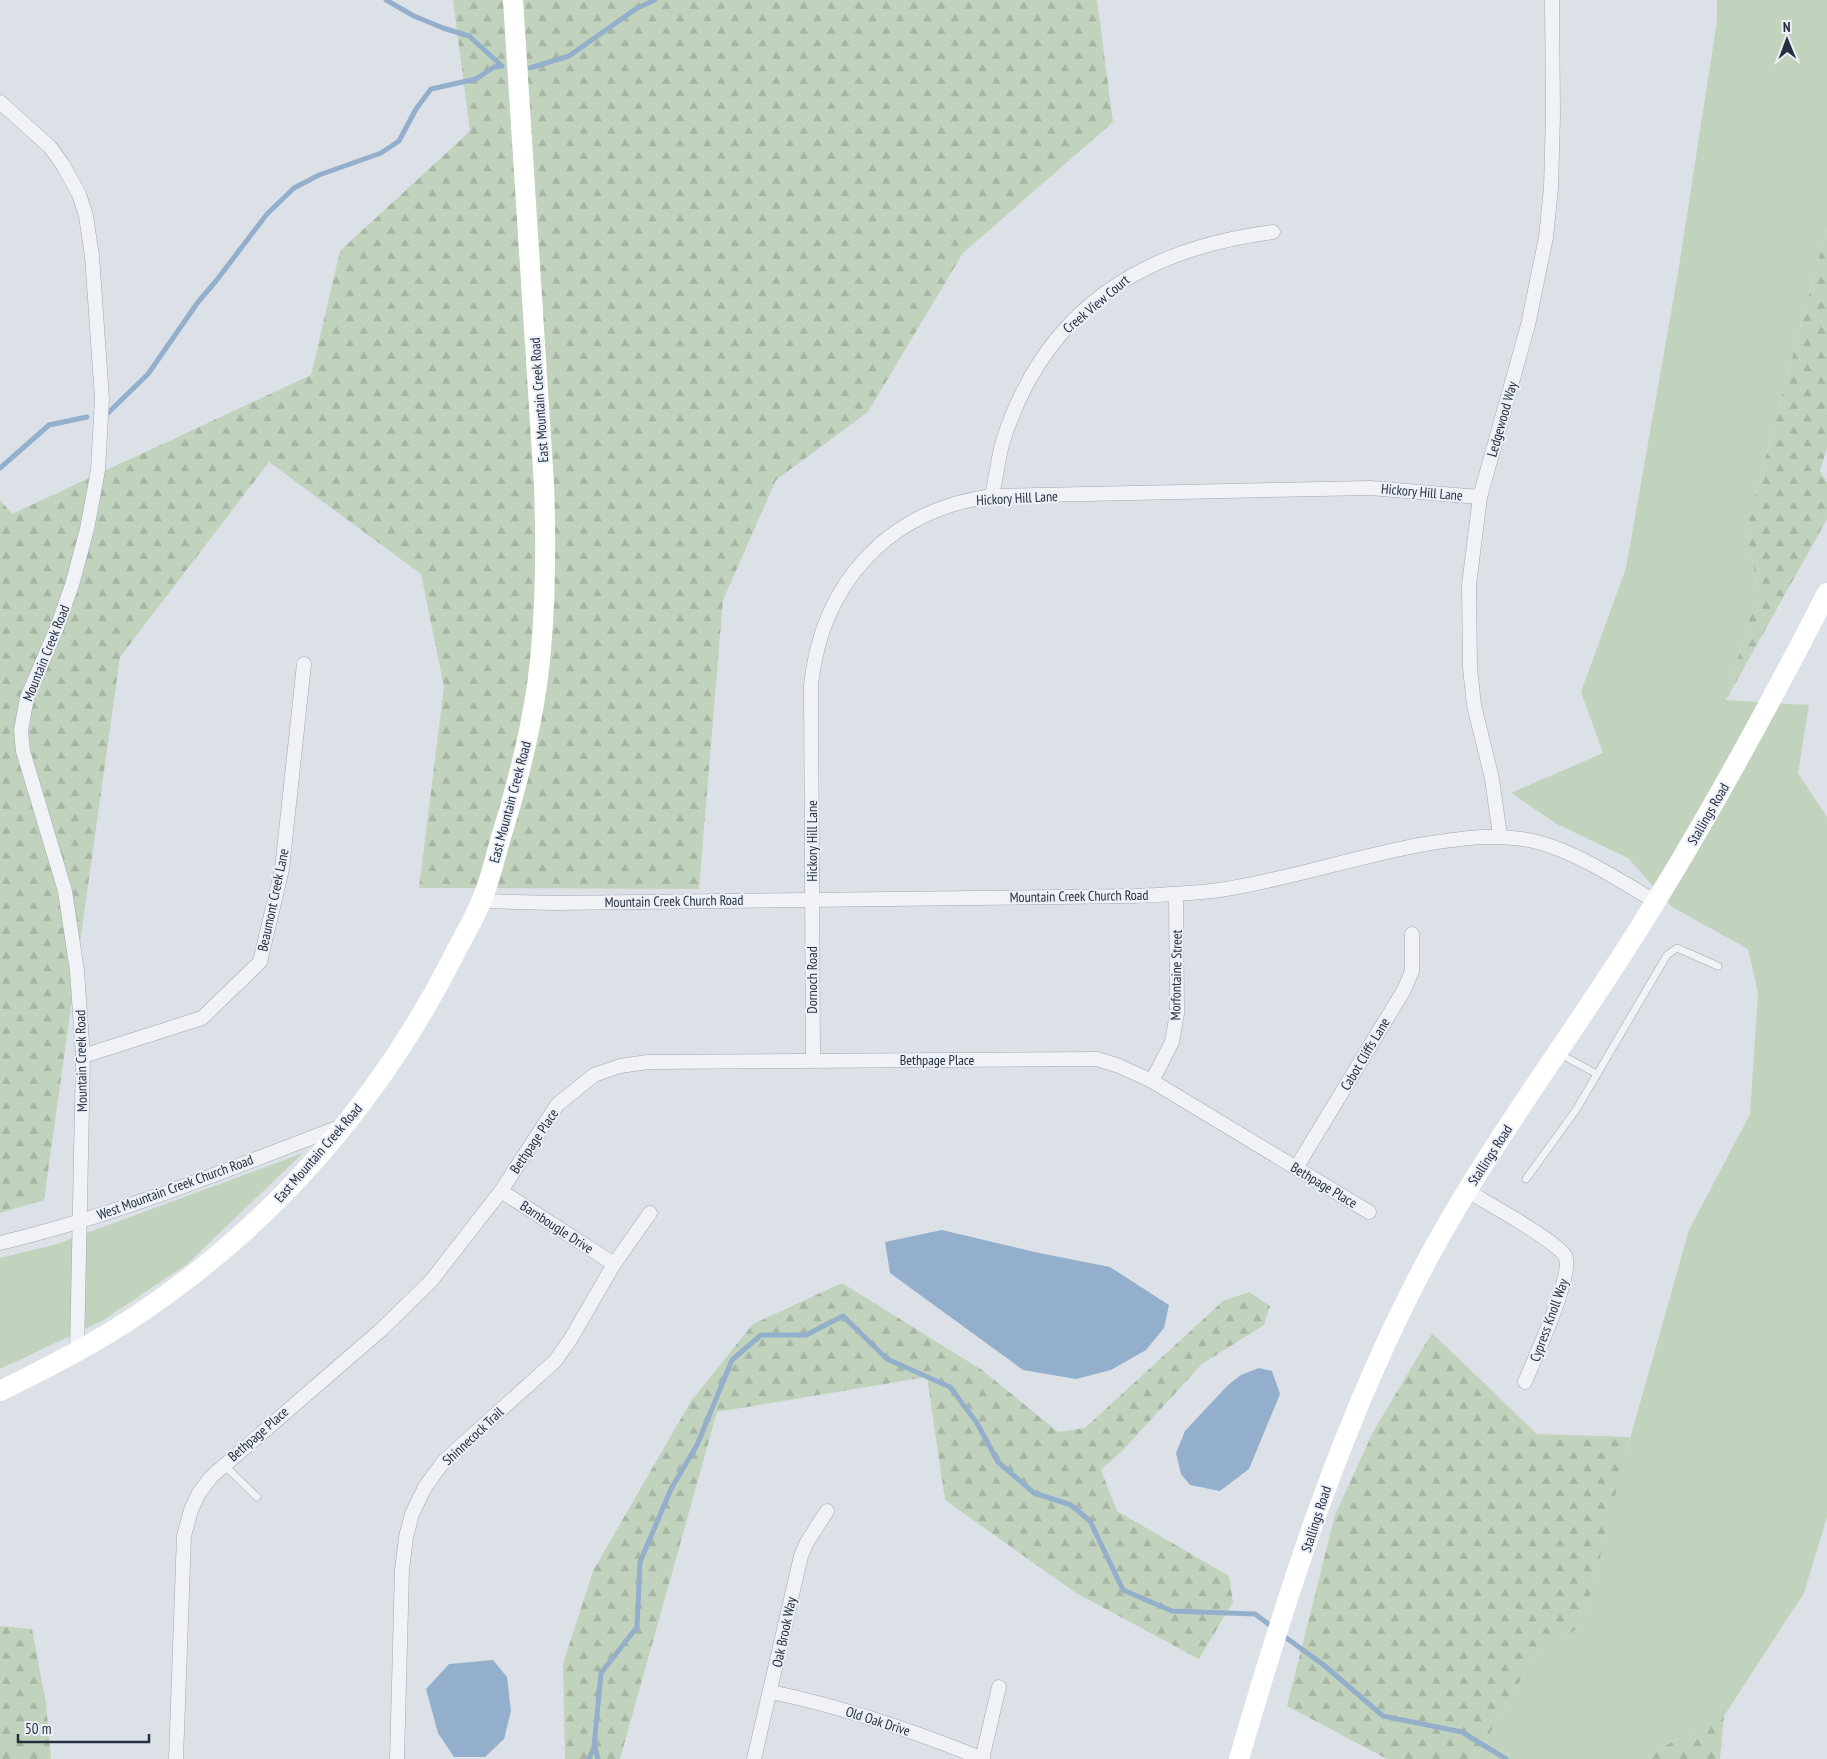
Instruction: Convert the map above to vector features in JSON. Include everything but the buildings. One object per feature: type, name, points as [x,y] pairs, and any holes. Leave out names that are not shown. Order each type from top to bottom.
[{"type":"main road","name":"East Mountain Creek Road","points":[[0,1391],[77,1352],[142,1312],[219,1254],[279,1199],[348,1124],[418,1022],[482,901],[514,794],[530,728],[541,650],[546,563],[544,476],[513,0]]},
{"type":"main road","name":"Stallings Road","points":[[1239,1759],[1260,1686],[1330,1476],[1372,1371],[1424,1267],[1466,1190],[1655,901],[1742,755],[1827,593]]},
{"type":"street","name":"Ledgewood Way","points":[[1500,836],[1492,779],[1474,705],[1470,668],[1469,585],[1480,497],[1528,325],[1546,237],[1551,188],[1553,114],[1552,0]]},
{"type":"street","name":"Mountain Creek Road","points":[[0,102],[35,132],[63,164],[79,194],[86,216],[92,256],[102,399],[98,470],[87,529],[72,585],[56,630],[27,698],[21,730],[23,751],[65,891],[77,971],[83,1056],[77,1352]]},
{"type":"street","name":"Creek View Court","points":[[992,496],[1003,442],[1032,376],[1052,344],[1082,313],[1121,281],[1157,262],[1200,246],[1234,237],[1273,232]]},
{"type":"street","name":"Hickory Hill Lane","points":[[811,899],[811,685],[813,666],[826,619],[851,576],[885,540],[904,526],[948,506],[992,496],[1370,488],[1480,497]]},
{"type":"street","name":"Beaumont Creek Lane","points":[[83,1056],[202,1018],[260,962],[282,869],[304,664]]},
{"type":"street","name":"Mountain Creek Church Road","points":[[482,901],[554,903],[1176,894],[1227,889],[1403,848],[1471,836],[1500,836],[1540,843],[1574,855],[1655,901]]},
{"type":"street","name":"Morfontaine Street","points":[[1152,1081],[1172,1042],[1178,1012],[1176,894]]},
{"type":"street","name":"Dornoch Road","points":[[811,899],[813,1060]]},
{"type":"street","name":"Cabot Cliffs Lane","points":[[1296,1168],[1404,990],[1412,971],[1412,934]]},
{"type":"street","name":"Bethpage Place","points":[[176,1759],[184,1536],[191,1510],[199,1493],[223,1464],[411,1301],[431,1281],[500,1191],[557,1106],[594,1075],[620,1066],[648,1062],[1097,1059],[1119,1066],[1152,1081],[1369,1212]]},
{"type":"street","name":"West Mountain Creek Church Road","points":[[0,1243],[80,1221],[152,1198],[348,1124]]},
{"type":"street","name":"Cypress Knoll Way","points":[[1466,1190],[1554,1244],[1566,1257],[1568,1265],[1564,1283],[1525,1382]]},
{"type":"street","name":"Barnbougle Drive","points":[[500,1191],[614,1264]]},
{"type":"street","name":"Shinnecock Trail","points":[[397,1759],[402,1570],[406,1537],[412,1514],[425,1487],[444,1461],[555,1361],[570,1340],[614,1264],[650,1214]]},
{"type":"street","name":"Oak Brook Way","points":[[754,1759],[801,1556],[807,1542],[827,1510]]},
{"type":"street","points":[[982,1759],[999,1687]]},
{"type":"street","name":"Old Oak Drive","points":[[771,1692],[814,1701],[854,1713],[982,1759]]},
{"type":"lane","points":[[1526,1180],[1576,1110],[1667,956],[1677,948],[1718,966]]},
{"type":"lane","points":[[1558,1052],[1597,1074]]},
{"type":"lane","points":[[223,1464],[257,1496]]},
{"type":"green space","points":[[453,0],[1097,0],[1113,122],[963,253],[868,412],[776,480],[723,600],[699,889],[419,888],[444,687],[421,574],[269,462],[120,657],[44,1200],[0,1213],[0,500],[12,514],[311,375],[340,251],[470,131]]},
{"type":"green space","points":[[1717,0],[1827,0],[1827,228],[1746,530],[1758,589],[1726,700],[1809,705],[1798,773],[1827,817],[1827,1517],[1804,1593],[1724,1716],[1660,1748],[1651,1759],[1475,1759],[1534,1657],[1583,1625],[1624,1460],[1689,1230],[1750,1114],[1758,993],[1748,949],[1672,907],[1628,858],[1557,824],[1511,793],[1603,753],[1581,692],[1626,568],[1677,279],[1717,21]]},
{"type":"green space","points":[[1827,228],[1827,448],[1820,471],[1827,482],[1827,519],[1726,700],[1758,589],[1746,530]]},
{"type":"green space","points":[[303,1153],[186,1265],[102,1321],[0,1369],[0,1258],[57,1244]]},
{"type":"green space","points":[[842,1283],[982,1370],[1058,1432],[1085,1428],[1223,1301],[1249,1292],[1270,1306],[1264,1325],[1202,1364],[1123,1450],[1101,1470],[1117,1511],[1229,1576],[1233,1602],[1199,1659],[1076,1593],[945,1500],[927,1377],[717,1412],[620,1759],[565,1759],[563,1664],[593,1571],[691,1401],[753,1324]]},
{"type":"green space","points":[[1432,1333],[1537,1434],[1630,1437],[1583,1625],[1534,1657],[1475,1759],[1387,1759],[1287,1706],[1335,1515],[1373,1432]]},
{"type":"green space","points":[[0,1626],[32,1629],[46,1704],[51,1759],[0,1759]]},
{"type":"green space","points":[[1724,1716],[1720,1759],[1651,1759],[1660,1748]]},
{"type":"water","points":[[942,1230],[1039,1253],[1110,1267],[1169,1305],[1164,1328],[1146,1350],[1111,1370],[1076,1379],[1023,1370],[890,1273],[885,1242]]},
{"type":"water","points":[[1259,1368],[1272,1371],[1280,1394],[1249,1469],[1220,1491],[1190,1485],[1181,1474],[1176,1453],[1185,1431],[1228,1385],[1241,1375]]},
{"type":"water","points":[[493,1660],[507,1677],[511,1711],[504,1739],[485,1757],[454,1757],[438,1733],[426,1689],[449,1664]]},
{"type":"waterway","points":[[386,0],[414,16],[469,36],[502,66]]},
{"type":"waterway","points":[[530,68],[569,56],[637,8],[655,0]]},
{"type":"waterway","points":[[109,412],[148,374],[198,302],[267,214],[294,188],[319,175],[381,153],[399,141],[416,109],[431,89],[476,79],[494,67],[502,66]]},
{"type":"waterway","points":[[0,468],[49,425],[87,417]]},
{"type":"waterway","points":[[589,1759],[594,1747],[601,1673],[637,1627],[640,1562],[671,1489],[697,1445],[732,1360],[761,1335],[806,1335],[843,1316],[887,1359],[950,1387],[977,1423],[998,1462],[1034,1493],[1071,1505],[1090,1521],[1123,1590],[1172,1611],[1255,1614],[1274,1628]]},
{"type":"waterway","points":[[1281,1634],[1325,1666],[1383,1716],[1462,1732],[1506,1759]]},
{"type":"waterway","points":[[595,1747],[598,1759]]}]
